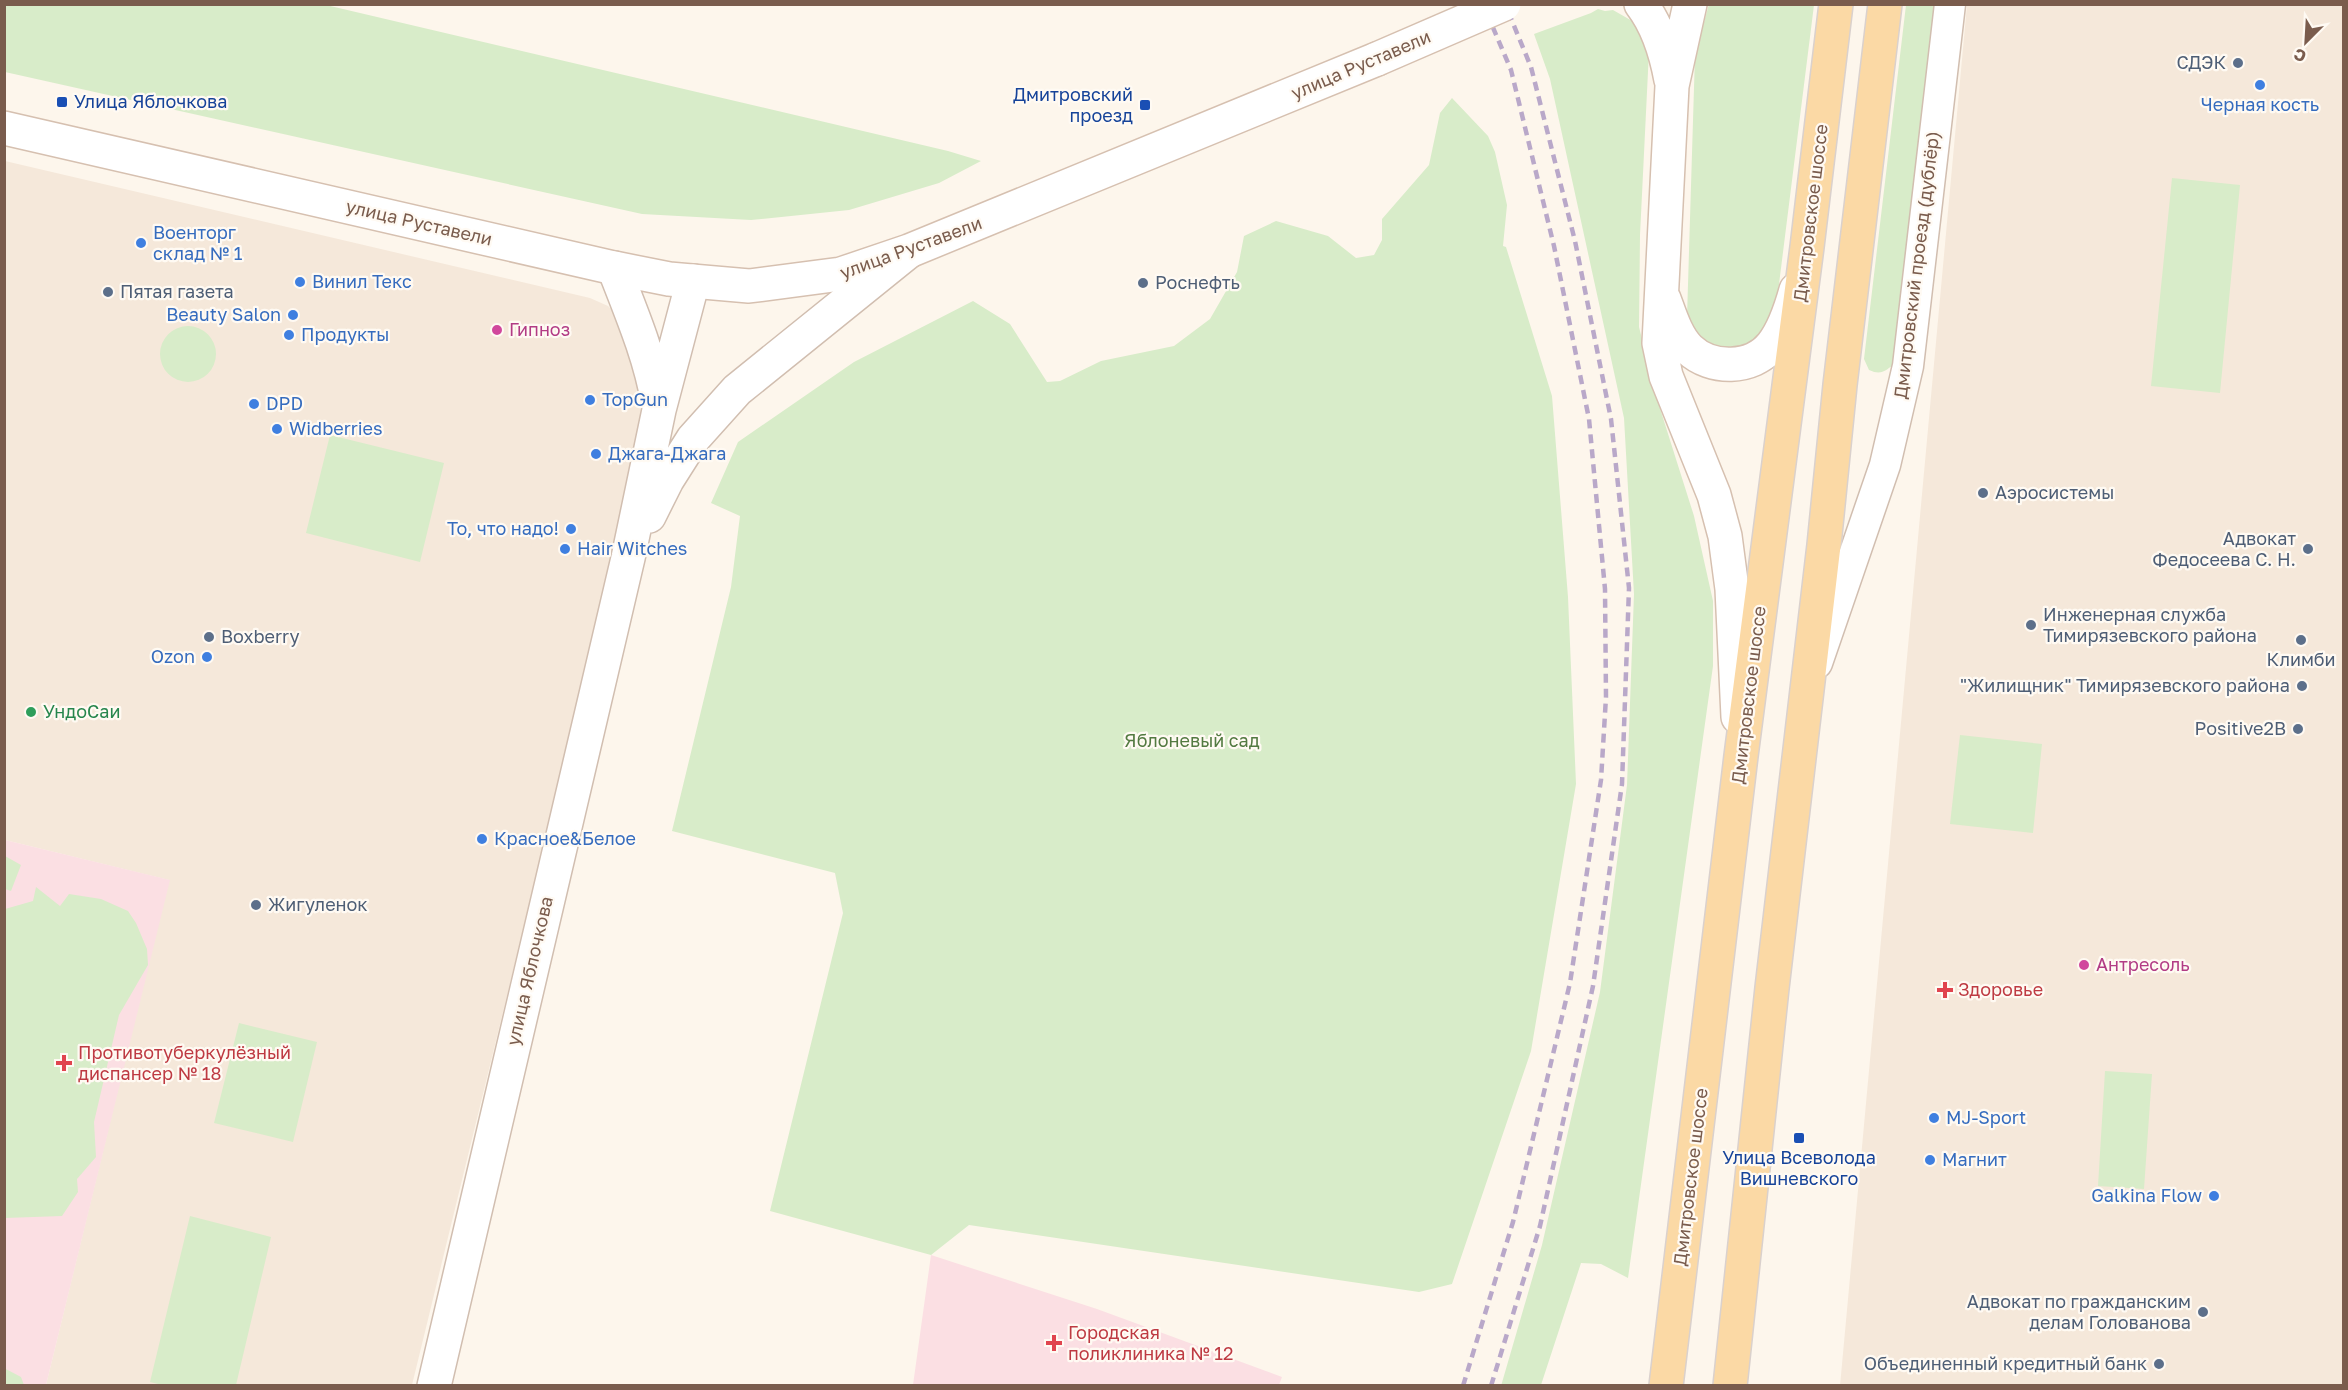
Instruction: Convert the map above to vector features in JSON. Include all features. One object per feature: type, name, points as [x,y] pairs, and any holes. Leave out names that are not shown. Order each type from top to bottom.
[{"type":"main road","name":"улица Руставели","points":[[4,128],[614,268],[669,279],[749,285],[841,274],[909,251],[1377,59],[1504,4]]},
{"type":"main road","points":[[1641,4],[1666,53],[1672,86]]},
{"type":"main road","points":[[1690,4],[1672,86],[1659,343],[1666,376],[1714,495],[1725,536],[1732,589],[1741,756]]},
{"type":"main road","name":"Дмитровское шоссе","points":[[1666,1386],[1741,756],[1836,4]]},
{"type":"main road","points":[[1732,1382],[1772,988],[1885,4]]},
{"type":"main road","points":[[1663,295],[1675,327],[1689,349],[1722,365],[1737,364],[1758,357],[1772,345],[1791,310],[1807,247]]},
{"type":"main road","points":[[628,558],[667,480],[693,439],[737,390],[909,251]]},
{"type":"main road","points":[[614,268],[642,339],[654,380],[659,411]]},
{"type":"main road","points":[[628,558],[659,411],[693,281]]},
{"type":"main road","name":"улица Яблочкова","points":[[434,1386],[628,558]]},
{"type":"street","name":"Дмитровский проезд (дублёр)","points":[[1807,692],[1884,465],[1908,366],[1950,4]]},
{"type":"shaded area","points":[[1967,5],[2343,5],[2343,1385],[1840,1386]]},
{"type":"shaded area","points":[[5,161],[590,298],[608,306],[627,325],[645,393],[641,446],[412,1385],[46,1385],[169,880],[5,840]]},
{"type":"shaded area","name":"Противотуберкулёзный диспансер № 18","points":[[5,840],[170,880],[46,1385],[5,1386]]},
{"type":"shaded area","name":"Городская поликлиника № 12","points":[[931,1255],[1097,1309],[1282,1377],[1279,1385],[913,1385]]},
{"type":"green space","points":[[5,4],[326,5],[948,151],[981,161],[939,183],[849,210],[751,220],[642,214],[5,72]]},
{"type":"green space","points":[[1709,4],[1814,5],[1775,316],[1764,338],[1725,352],[1698,339],[1687,317],[1695,55]]},
{"type":"green space","points":[[1906,5],[1939,5],[1893,365],[1884,371],[1876,372],[1869,370],[1864,359]]},
{"type":"green space","points":[[1598,9],[1613,10],[1634,22],[1649,51],[1640,235],[1639,327],[1657,399],[1694,516],[1713,601],[1713,666],[1628,1278],[1601,1264],[1581,1263],[1541,1385],[1501,1386],[1542,1245],[1600,992],[1627,785],[1634,594],[1624,418],[1550,79],[1534,34]]},
{"type":"green space","name":"Яблоневый сад","points":[[1452,98],[1488,136],[1495,152],[1507,205],[1503,246],[1506,247],[1552,396],[1568,597],[1576,784],[1531,1051],[1452,1284],[1419,1292],[969,1225],[931,1255],[770,1211],[843,913],[835,873],[672,831],[731,587],[740,516],[711,503],[738,442],[854,362],[973,301],[1010,324],[1047,382],[1060,381],[1101,361],[1174,346],[1210,319],[1237,272],[1244,236],[1276,221],[1328,236],[1356,258],[1374,255],[1382,240],[1382,219],[1429,165],[1440,113]]},
{"type":"green space","points":[[2172,178],[2240,185],[2220,393],[2151,386]]},
{"type":"green space","points":[[182,326],[194,326],[208,334],[216,348],[214,365],[208,374],[194,382],[182,382],[165,370],[160,360],[160,348],[172,331]]},
{"type":"green space","points":[[330,435],[444,463],[420,562],[306,533]]},
{"type":"green space","points":[[1960,735],[2042,744],[2033,833],[1950,824]]},
{"type":"green space","points":[[5,856],[21,865],[11,891],[5,889]]},
{"type":"green space","points":[[36,887],[60,906],[69,894],[101,899],[128,911],[147,949],[148,965],[119,1015],[94,1122],[96,1157],[77,1179],[78,1192],[62,1216],[5,1218],[5,909],[33,901]]},
{"type":"green space","points":[[239,1023],[317,1042],[293,1142],[214,1123]]},
{"type":"green space","points":[[2105,1071],[2152,1074],[2144,1189],[2098,1186]]},
{"type":"green space","points":[[190,1216],[271,1237],[236,1385],[166,1386],[150,1382]]},
{"type":"green space","points":[[4,1368],[21,1377],[24,1385],[5,1385]]},
{"type":"railway","points":[[1463,1386],[1513,1222],[1570,983],[1601,780],[1606,697],[1605,589],[1589,419],[1554,246],[1511,70],[1483,4]]},
{"type":"railway","points":[[1491,1386],[1540,1226],[1593,986],[1622,784],[1629,588],[1611,419],[1575,241],[1531,67],[1505,4]]},
{"type":"place","name":"СДЭК","points":[[2238,63]]},
{"type":"place","name":"Черная кость","points":[[2260,85]]},
{"type":"place","name":"Улица Яблочкова","points":[[62,102]]},
{"type":"place","name":"Дмитровский проезд","points":[[1145,105]]},
{"type":"place","name":"Военторг склад № 1","points":[[141,243]]},
{"type":"place","name":"Винил Текс","points":[[300,282]]},
{"type":"place","name":"Роснефть","points":[[1143,283]]},
{"type":"place","name":"Пятая газета","points":[[108,292]]},
{"type":"place","name":"Beauty Salon","points":[[293,315]]},
{"type":"place","name":"Гипноз","points":[[497,330]]},
{"type":"place","name":"Продукты","points":[[289,335]]},
{"type":"place","name":"TopGun","points":[[590,400]]},
{"type":"place","name":"DPD","points":[[254,404]]},
{"type":"place","name":"Widberries","points":[[277,429]]},
{"type":"place","name":"Джага-Джага","points":[[596,454]]},
{"type":"place","name":"Аэросистемы","points":[[1983,493]]},
{"type":"place","name":"То, что надо!","points":[[571,529]]},
{"type":"place","name":"Hair Witches","points":[[565,549]]},
{"type":"place","name":"Адвокат Федосеева С. Н.","points":[[2308,549]]},
{"type":"place","name":"Инженерная служба Тимирязевского района","points":[[2031,625]]},
{"type":"place","name":"Boxberry","points":[[209,637]]},
{"type":"place","name":"Климби","points":[[2301,640]]},
{"type":"place","name":"Ozon","points":[[207,657]]},
{"type":"place","name":"\"Жилищник\" Тимирязевского района","points":[[2302,686]]},
{"type":"place","name":"УндоСаи","points":[[31,712]]},
{"type":"place","name":"Positive2B","points":[[2298,729]]},
{"type":"place","name":"Красное&Белое","points":[[482,839]]},
{"type":"place","name":"Жигуленок","points":[[256,905]]},
{"type":"place","name":"Антресоль","points":[[2084,965]]},
{"type":"place","name":"Здоровье","points":[[1945,990]]},
{"type":"place","name":"Противотуберкулёзный диспансер № 18","points":[[64,1063]]},
{"type":"place","name":"MJ-Sport","points":[[1934,1118]]},
{"type":"place","name":"Улица Всеволода Вишневского","points":[[1799,1138]]},
{"type":"place","name":"Магнит","points":[[1930,1160]]},
{"type":"place","name":"Galkina Flow","points":[[2214,1196]]},
{"type":"place","name":"Адвокат по гражданским делам Голованова","points":[[2203,1312]]},
{"type":"place","name":"Городская поликлиника № 12","points":[[1054,1343]]},
{"type":"place","name":"Объединенный кредитный банк","points":[[2159,1364]]}]
